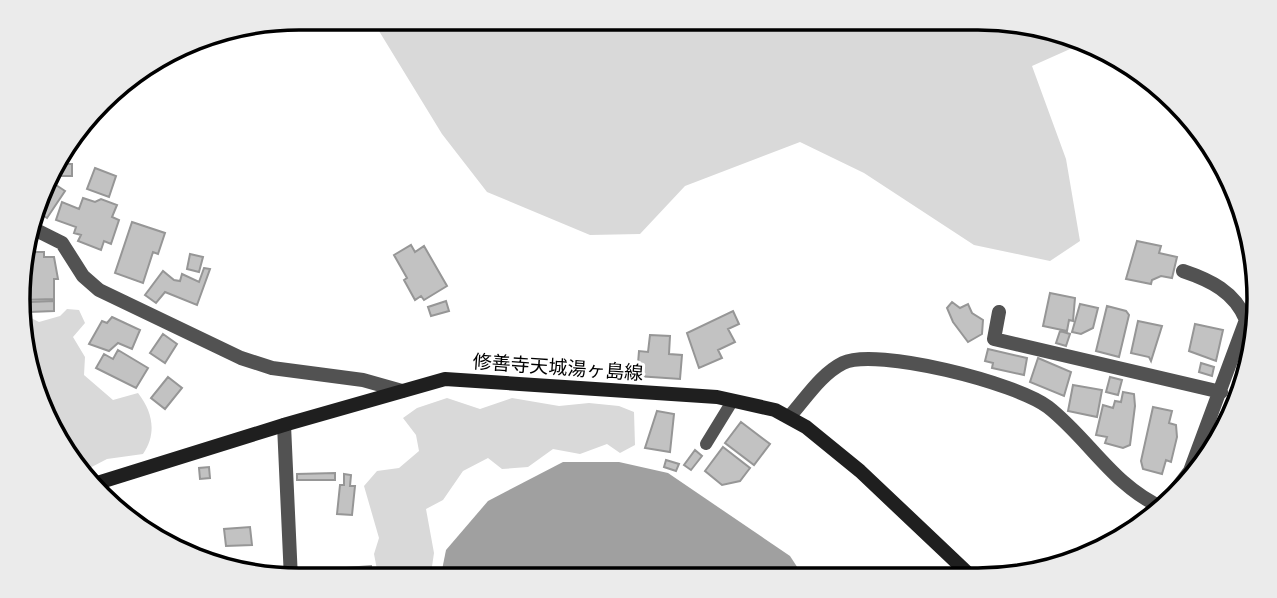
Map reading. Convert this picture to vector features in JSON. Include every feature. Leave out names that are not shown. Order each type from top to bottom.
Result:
[{"type":"main road","name":"修善寺天城湯ヶ島線","points":[[101,481],[431,382],[462,379],[733,400],[790,416],[860,471],[963,568]]},
{"type":"street","points":[[38,231],[62,243],[83,276],[99,290],[241,358],[272,369],[363,380],[402,391]]},
{"type":"street","points":[[1183,271],[1216,284],[1234,298],[1246,320],[1194,460]]},
{"type":"street","points":[[999,312],[995,339],[1221,391]]},
{"type":"street","points":[[790,416],[832,370],[855,359],[970,374],[1016,389],[1040,401],[1064,421],[1118,479],[1151,505]]},
{"type":"street","points":[[284,425],[290,568]]},
{"type":"lane","points":[[706,444],[733,400]]},
{"type":"shaded area","points":[[996,30],[1065,44],[1074,47],[1032,66],[1066,159],[1080,241],[1050,261],[974,245],[864,173],[800,142],[685,186],[640,234],[590,235],[487,192],[442,134],[379,31]]},
{"type":"shaded area","points":[[67,309],[79,310],[85,323],[73,337],[85,357],[84,375],[113,400],[138,393],[143,400],[150,415],[152,431],[143,454],[107,459],[89,468],[75,449],[44,386],[30,318],[39,322],[60,316]]},
{"type":"shaded area","points":[[447,398],[480,409],[512,398],[559,406],[589,403],[619,406],[634,412],[635,445],[620,453],[607,444],[580,454],[553,449],[528,467],[502,469],[488,458],[463,471],[443,500],[426,509],[434,553],[432,568],[377,568],[374,554],[379,538],[364,486],[377,471],[399,468],[419,451],[416,435],[403,418],[417,408]]},
{"type":"shaded area","points":[[563,462],[619,462],[668,473],[790,556],[798,568],[442,568],[446,550],[488,501]]},
{"type":"building","points":[[66,164],[72,164],[72,176],[60,176]]},
{"type":"building","points":[[95,168],[116,176],[109,197],[87,189]]},
{"type":"building","points":[[56,185],[65,191],[47,218],[43,215]]},
{"type":"building","points":[[83,198],[95,202],[101,199],[117,205],[112,217],[119,220],[111,244],[104,241],[101,250],[78,241],[81,235],[74,233],[76,227],[56,220],[62,202],[79,209]]},
{"type":"building","points":[[132,222],[165,233],[158,254],[153,252],[143,283],[115,273]]},
{"type":"building","points":[[1137,241],[1161,246],[1159,253],[1177,257],[1172,278],[1161,276],[1152,280],[1151,284],[1126,279]]},
{"type":"building","points":[[411,245],[415,252],[424,246],[447,286],[424,300],[421,296],[415,300],[394,255]]},
{"type":"building","points":[[34,252],[44,252],[44,257],[54,257],[58,279],[54,279],[54,299],[30,300]]},
{"type":"building","points":[[190,254],[203,257],[199,272],[187,269]]},
{"type":"building","points":[[204,268],[210,269],[197,305],[165,292],[156,303],[145,295],[163,271],[174,280],[180,281],[182,274],[199,282]]},
{"type":"building","points":[[1050,293],[1075,298],[1073,321],[1069,320],[1067,331],[1043,326]]},
{"type":"building","points":[[54,301],[54,311],[30,312],[30,302]]},
{"type":"building","points":[[446,301],[449,311],[431,316],[428,307]]},
{"type":"building","points":[[952,302],[960,308],[968,304],[972,313],[983,320],[982,334],[968,342],[953,322],[947,308]]},
{"type":"building","points":[[1080,304],[1098,308],[1093,328],[1081,334],[1072,332]]},
{"type":"building","points":[[1107,306],[1126,311],[1129,315],[1119,357],[1096,351]]},
{"type":"building","points":[[733,311],[739,324],[728,329],[735,342],[718,350],[722,358],[699,368],[687,333]]},
{"type":"building","points":[[112,317],[140,330],[132,349],[118,343],[109,351],[89,344],[102,321],[107,323]]},
{"type":"building","points":[[1138,321],[1162,326],[1151,361],[1149,357],[1131,353]]},
{"type":"building","points":[[1195,324],[1223,330],[1216,361],[1189,351]]},
{"type":"building","points":[[1060,331],[1070,334],[1066,346],[1056,343]]},
{"type":"building","points":[[163,334],[177,344],[165,363],[150,353]]},
{"type":"building","points":[[650,335],[670,336],[669,354],[682,355],[680,379],[637,376],[639,351],[648,352]]},
{"type":"building","points":[[988,349],[1027,358],[1024,375],[992,368],[993,363],[985,361]]},
{"type":"building","points":[[118,350],[148,368],[136,388],[96,368],[104,354],[113,359]]},
{"type":"building","points":[[1038,358],[1071,372],[1064,396],[1030,382]]},
{"type":"building","points":[[1201,363],[1214,367],[1212,376],[1199,372]]},
{"type":"building","points":[[168,377],[182,388],[165,409],[151,398]]},
{"type":"building","points":[[1110,377],[1122,380],[1118,395],[1106,392]]},
{"type":"building","points":[[1073,385],[1102,390],[1097,417],[1068,411]]},
{"type":"building","points":[[1123,392],[1134,394],[1135,406],[1130,445],[1123,448],[1105,443],[1107,437],[1096,435],[1103,405],[1113,408],[1115,401],[1121,402]]},
{"type":"building","points":[[1153,407],[1172,411],[1169,423],[1176,425],[1177,437],[1171,462],[1166,460],[1162,474],[1143,469],[1141,461]]},
{"type":"building","points":[[657,411],[674,414],[670,452],[645,448]]},
{"type":"building","points":[[741,422],[770,444],[754,465],[725,443]]},
{"type":"building","points":[[723,447],[750,468],[740,481],[722,485],[705,471]]},
{"type":"building","points":[[695,450],[702,456],[691,470],[684,465]]},
{"type":"building","points":[[666,460],[679,464],[676,471],[664,467]]},
{"type":"building","points":[[209,467],[210,478],[200,479],[199,468]]},
{"type":"building","points":[[335,473],[335,480],[297,480],[297,474]]},
{"type":"building","points":[[344,474],[351,475],[350,486],[355,486],[352,515],[337,514]]},
{"type":"building","points":[[250,527],[252,545],[226,546],[224,529]]}]
